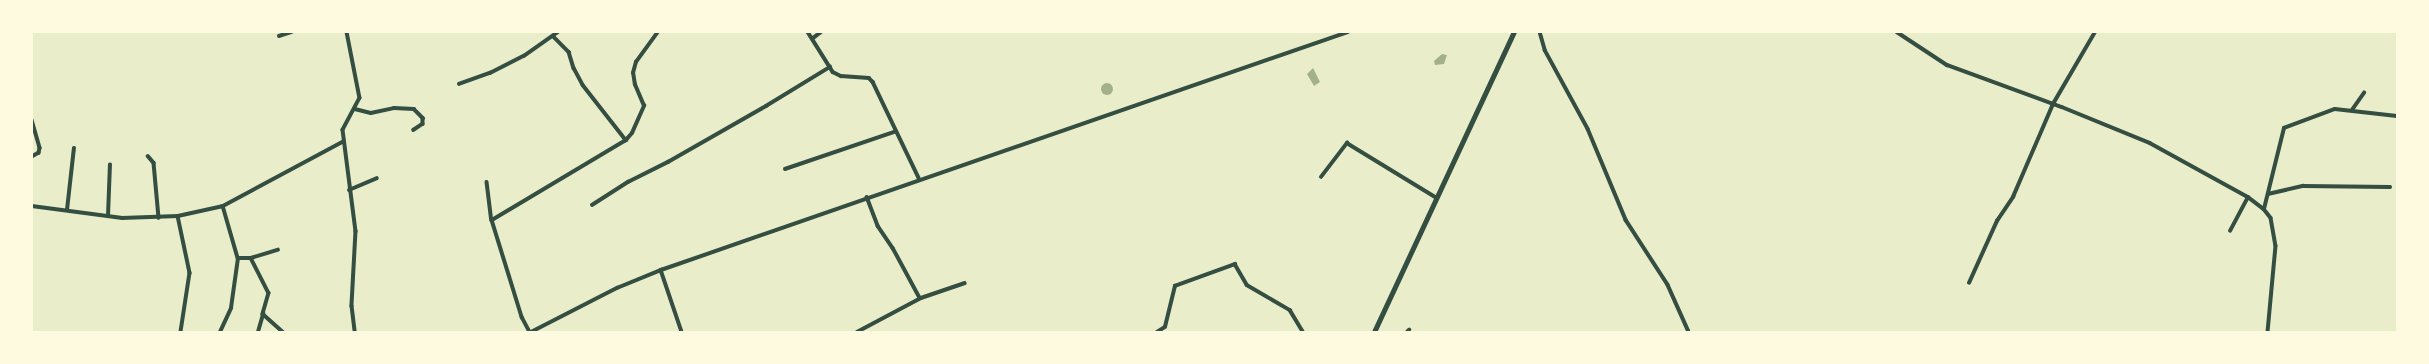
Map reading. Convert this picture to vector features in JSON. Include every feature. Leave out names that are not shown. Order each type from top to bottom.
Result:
[{"type":"street","points":[[280,36],[291,32]]},
{"type":"street","points":[[347,32],[360,98],[343,130],[349,190],[356,231],[352,306],[355,332]]},
{"type":"street","points":[[459,84],[497,69],[558,32]]},
{"type":"street","points":[[492,220],[626,140],[644,106],[635,85],[633,73],[636,62],[658,32]]},
{"type":"street","points":[[808,32],[830,66],[841,76],[869,78],[894,132],[919,178]]},
{"type":"street","points":[[812,39],[821,32]]},
{"type":"street","points":[[487,182],[492,220],[522,317],[531,332],[618,288],[661,270],[867,196],[1348,32]]},
{"type":"street","points":[[1374,332],[1514,32]]},
{"type":"street","points":[[1540,32],[1545,50],[1588,129],[1626,220],[1668,284],[1689,332]]},
{"type":"street","points":[[1897,32],[1947,65],[2053,104],[2150,143],[2248,197],[2264,209],[2271,218],[2276,246],[2268,332]]},
{"type":"street","points":[[1969,283],[1997,221],[2013,196],[2053,104],[2095,32]]},
{"type":"street","points":[[553,36],[569,52],[574,68],[584,85],[626,140]]},
{"type":"street","points":[[592,205],[628,182],[668,162],[766,106],[830,66]]},
{"type":"street","points":[[2352,110],[2364,93]]},
{"type":"street","points":[[355,109],[371,113],[394,108],[414,109],[423,118],[423,124],[414,130]]},
{"type":"street","points":[[2264,209],[2284,128],[2335,109],[2397,116]]},
{"type":"street","points":[[32,120],[40,148],[39,153],[32,157]]},
{"type":"street","points":[[785,170],[894,132]]},
{"type":"street","points":[[32,206],[122,218],[159,218],[178,216],[223,206],[344,141]]},
{"type":"street","points":[[1321,177],[1347,143],[1437,198]]},
{"type":"street","points":[[67,210],[74,148]]},
{"type":"street","points":[[148,156],[154,163],[159,218]]},
{"type":"street","points":[[108,216],[110,165]]},
{"type":"street","points":[[349,190],[377,178]]},
{"type":"street","points":[[2268,194],[2304,186],[2390,187]]},
{"type":"street","points":[[867,196],[878,226],[893,248],[920,298]]},
{"type":"street","points":[[2230,231],[2248,197]]},
{"type":"street","points":[[220,332],[231,308],[238,258],[223,206]]},
{"type":"street","points":[[178,216],[190,273],[181,332]]},
{"type":"street","points":[[238,258],[251,258],[278,250]]},
{"type":"street","points":[[251,258],[269,293],[258,332]]},
{"type":"street","points":[[1157,332],[1165,327],[1175,286],[1235,264],[1247,285],[1290,310],[1303,332]]},
{"type":"street","points":[[661,270],[682,332]]},
{"type":"street","points":[[857,332],[920,298],[966,283]]},
{"type":"street","points":[[263,314],[283,332]]},
{"type":"shaded area","points":[[1442,54],[1447,55],[1444,64],[1435,65],[1434,61]]},
{"type":"shaded area","points":[[1313,68],[1320,82],[1314,86],[1307,74]]},
{"type":"shaded area","points":[[1105,83],[1109,83],[1113,89],[1109,95],[1105,95],[1101,91],[1101,87]]}]
